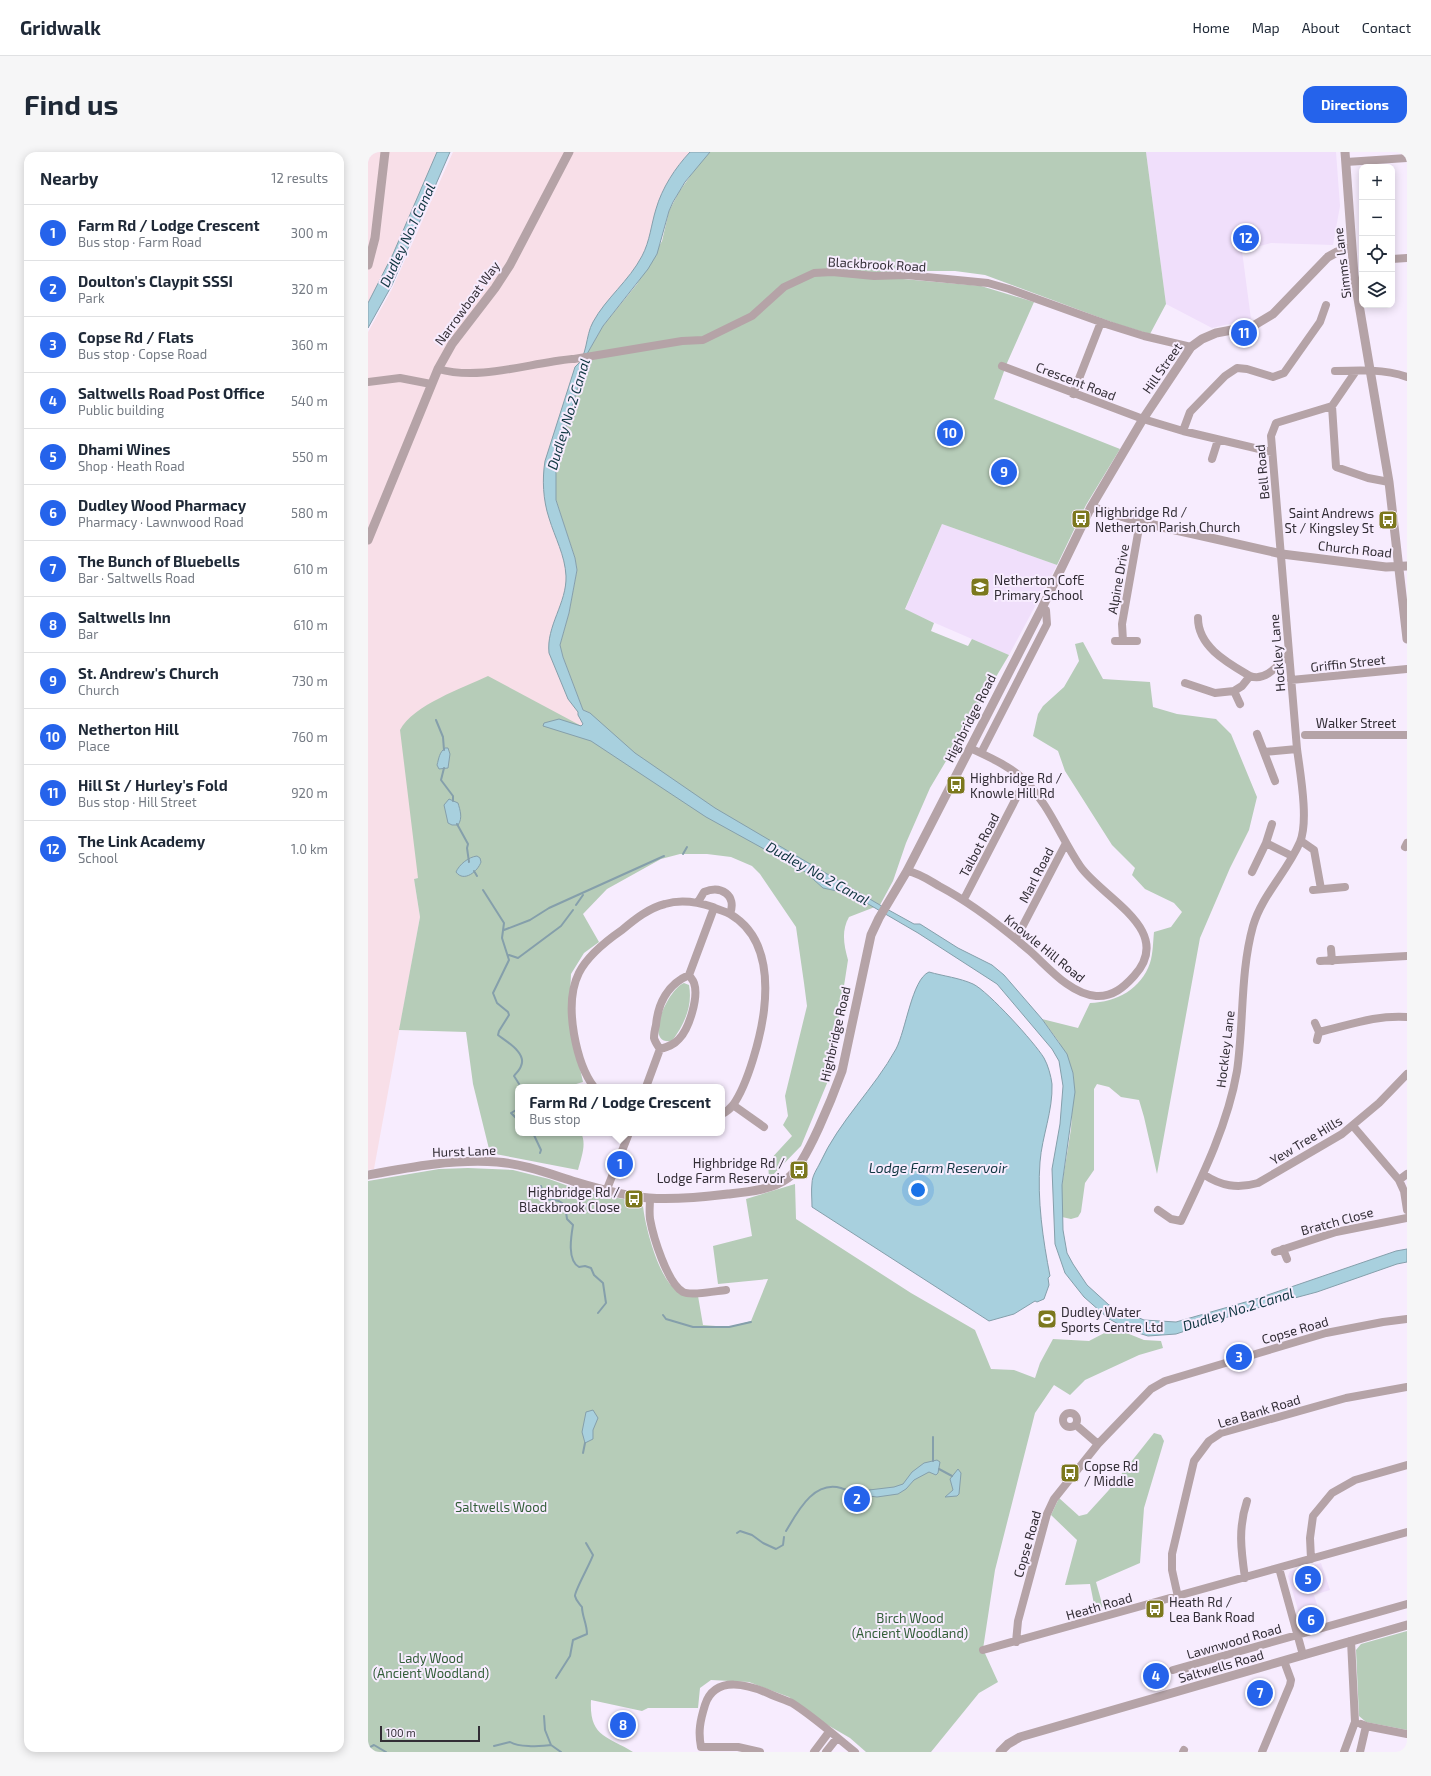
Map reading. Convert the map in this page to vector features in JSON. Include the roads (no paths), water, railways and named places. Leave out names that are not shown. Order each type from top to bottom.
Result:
[{"type":"street","points":[[368,265],[375,238],[385,152]]},
{"type":"street","name":"Narrowboat Way","points":[[368,540],[438,369],[452,344],[495,288],[510,265],[570,152]]},
{"type":"street","name":"Simms Lane","points":[[1345,152],[1351,247],[1402,566],[1407,639]]},
{"type":"street","points":[[1346,162],[1407,158]]},
{"type":"street","name":"Hill Street","points":[[1091,507],[1143,419],[1191,347],[1216,333],[1253,326],[1273,314],[1328,257],[1351,247]]},
{"type":"street","points":[[1395,259],[1407,258]]},
{"type":"street","name":"Blackbrook Road","points":[[438,369],[455,374],[475,373],[593,357],[682,341],[703,340],[752,316],[784,287],[814,273],[822,272],[874,276],[906,275],[988,283],[1144,336],[1191,347]]},
{"type":"street","points":[[1183,431],[1190,412],[1225,376],[1237,368],[1247,369],[1273,377],[1284,373],[1320,322],[1326,305]]},
{"type":"street","points":[[1073,394],[1100,322]]},
{"type":"street","name":"Crescent Road","points":[[1002,366],[1073,394],[1143,419],[1218,440],[1272,452]]},
{"type":"street","points":[[1335,371],[1397,373],[1407,377]]},
{"type":"street","points":[[1356,371],[1332,406],[1336,467],[1368,478],[1389,482]]},
{"type":"street","points":[[368,382],[400,378],[431,384]]},
{"type":"street","name":"Bell Road","points":[[1282,554],[1271,436],[1276,423],[1332,406]]},
{"type":"street","points":[[1212,459],[1218,440]]},
{"type":"street","name":"Church Road","points":[[1091,507],[1140,522],[1282,554],[1386,567],[1402,566]]},
{"type":"street","name":"Highbridge Road","points":[[607,1189],[650,1198],[707,1196],[757,1190],[780,1183],[794,1173],[817,1130],[835,1091],[842,1071],[871,935],[887,903],[907,871],[1042,608],[1091,507]]},
{"type":"street","name":"Alpine Drive","points":[[1137,641],[1119,641],[1140,522]]},
{"type":"street","name":"Hockley Lane","points":[[1158,1210],[1171,1219],[1180,1221],[1203,1174],[1225,1115],[1237,1070],[1245,971],[1253,926],[1271,888],[1301,841],[1302,792],[1291,680],[1282,554]]},
{"type":"street","name":"Highbridge Road","points":[[981,753],[1047,624],[1046,610],[1042,608]]},
{"type":"street","points":[[1198,618],[1198,626],[1201,633],[1213,652],[1255,678],[1267,676],[1289,654]]},
{"type":"street","name":"Griffin Street","points":[[1291,680],[1407,669]]},
{"type":"street","points":[[1185,683],[1215,693],[1234,691],[1250,676]]},
{"type":"street","points":[[1234,691],[1240,704]]},
{"type":"street","points":[[1257,734],[1275,781]]},
{"type":"street","name":"Walker Street","points":[[1305,735],[1407,735]]},
{"type":"street","name":"Knowle Hill Road","points":[[907,871],[916,873],[964,899],[1016,939],[1067,984],[1088,995],[1106,995],[1120,990],[1143,964],[1145,953],[1144,936],[1135,918],[1090,878],[1046,808],[1025,781],[1006,766],[970,748]]},
{"type":"street","points":[[1264,752],[1297,749]]},
{"type":"street","name":"Talbot Road","points":[[964,899],[1025,781]]},
{"type":"street","points":[[1252,872],[1266,843],[1272,824]]},
{"type":"street","points":[[1301,841],[1314,850],[1317,890],[1345,887]]},
{"type":"street","name":"Marl Road","points":[[1016,939],[1066,842]]},
{"type":"street","points":[[1266,843],[1292,856]]},
{"type":"street","points":[[698,902],[704,892],[716,890],[724,892],[730,896],[732,902],[730,914]]},
{"type":"street","points":[[592,1084],[581,1060],[575,1040],[572,1018],[575,983],[585,961],[606,940],[651,909],[668,903],[698,902],[730,914],[757,942],[764,963],[766,987],[762,1027],[744,1082],[733,1105],[725,1112]]},
{"type":"street","points":[[660,1049],[654,1038],[657,1016],[670,988],[678,980],[689,975],[714,908]]},
{"type":"street","points":[[1331,949],[1332,961]]},
{"type":"street","points":[[1320,961],[1407,956]]},
{"type":"street","points":[[647,1084],[660,1049],[675,1042],[686,1028],[694,1007],[695,993],[694,983],[689,975]]},
{"type":"street","points":[[1315,1023],[1318,1036],[1374,1017],[1407,1017]]},
{"type":"street","name":"Yew Tree Hills","points":[[1203,1174],[1214,1182],[1231,1187],[1249,1186],[1258,1183],[1326,1144],[1353,1126],[1379,1103],[1407,1074]]},
{"type":"street","points":[[733,1105],[764,1127]]},
{"type":"street","points":[[1353,1126],[1399,1180],[1404,1191],[1407,1210]]},
{"type":"street","points":[[607,1189],[628,1136]]},
{"type":"street","name":"Hurst Lane","points":[[368,1175],[436,1163],[468,1161],[498,1162],[526,1167],[607,1189]]},
{"type":"street","points":[[1399,1180],[1407,1174]]},
{"type":"street","points":[[650,1198],[650,1218],[655,1240],[662,1259],[676,1284],[683,1292],[691,1293],[726,1290]]},
{"type":"street","name":"Bratch Close","points":[[1287,1259],[1279,1250],[1336,1232],[1407,1218]]},
{"type":"street","name":"Copse Road","points":[[1016,1642],[1018,1621],[1047,1514],[1054,1499],[1098,1444],[1146,1394],[1164,1381],[1326,1333],[1382,1322],[1407,1319]]},
{"type":"street","name":"Lea Bank Road","points":[[1178,1597],[1172,1570],[1174,1545],[1194,1461],[1209,1441],[1221,1433],[1346,1398],[1407,1387]]},
{"type":"street","points":[[1076,1425],[1098,1444]]},
{"type":"street","points":[[1311,1559],[1310,1538],[1313,1516],[1332,1493],[1355,1480],[1407,1465]]},
{"type":"street","points":[[1245,1578],[1241,1550],[1241,1519],[1247,1501]]},
{"type":"street","name":"Heath Road","points":[[983,1650],[1178,1597],[1407,1532]]},
{"type":"street","points":[[1279,1568],[1303,1655]]},
{"type":"street","name":"Lawnwood Road","points":[[1173,1670],[1407,1604]]},
{"type":"street","name":"Saltwells Road","points":[[1000,1752],[1008,1744],[1020,1737],[1407,1625]]},
{"type":"street","points":[[1351,1641],[1355,1722],[1345,1750],[1360,1752],[1366,1726]]},
{"type":"street","points":[[1262,1752],[1290,1685],[1291,1680],[1284,1661]]},
{"type":"street","name":"Lawnwood Road","points":[[1184,1668],[1186,1678]]},
{"type":"street","points":[[760,1752],[738,1748],[697,1748],[699,1724],[707,1698],[713,1691],[725,1685],[754,1687],[791,1703],[855,1752]]},
{"type":"street","points":[[1355,1722],[1366,1726],[1407,1734]]},
{"type":"street","points":[[814,1752],[829,1732]]},
{"type":"street","points":[[826,1752],[838,1738]]},
{"type":"water","name":"Dudley No.1 Canal","points":[[437,152],[450,152],[392,285],[368,328],[368,303],[393,254]]},
{"type":"water","name":"Dudley No.2 Canal","points":[[690,152],[710,152],[685,182],[673,202],[657,254],[648,269],[603,326],[587,354],[556,463],[556,500],[575,558],[577,570],[569,613],[560,645],[583,710],[590,713],[635,753],[715,808],[885,908],[914,924],[920,924],[958,948],[992,965],[1004,975],[1042,1019],[1067,1054],[1073,1073],[1075,1092],[1062,1185],[1063,1230],[1067,1253],[1073,1264],[1087,1285],[1109,1305],[1144,1320],[1176,1322],[1256,1299],[1396,1251],[1407,1249],[1407,1262],[1397,1264],[1317,1292],[1246,1311],[1176,1334],[1148,1336],[1132,1331],[1109,1319],[1084,1297],[1065,1273],[1055,1244],[1052,1169],[1060,1124],[1063,1086],[1059,1061],[1052,1049],[997,984],[918,933],[851,894],[823,888],[804,871],[706,817],[591,741],[543,726],[544,723],[559,719],[581,726],[583,724],[578,712],[568,699],[549,653],[551,633],[563,596],[566,576],[562,554],[545,504],[543,482],[545,461],[575,367],[582,358],[590,328],[598,313],[637,265],[647,245],[656,209],[665,186]]},
{"type":"water","points":[[445,748],[448,748],[450,754],[448,768],[439,769],[437,765],[439,758]]},
{"type":"water","points":[[449,799],[458,803],[461,817],[458,825],[448,823],[444,805]]},
{"type":"water","points":[[477,856],[480,858],[481,862],[474,872],[467,876],[463,876],[456,872],[464,862]]},
{"type":"water","name":"Lodge Farm Reservoir","points":[[929,972],[973,984],[989,996],[1022,1030],[1039,1051],[1047,1064],[1052,1081],[1051,1104],[1041,1152],[1039,1176],[1041,1220],[1050,1276],[1048,1278],[1049,1285],[1044,1299],[1037,1302],[1035,1301],[1014,1314],[989,1321],[812,1207],[812,1186],[815,1173],[837,1133],[878,1078],[896,1049],[900,1041],[918,984]]},
{"type":"water","points":[[593,1410],[598,1418],[593,1430],[593,1439],[585,1443],[582,1432],[586,1412]]},
{"type":"water","points":[[937,1460],[940,1462],[938,1473],[936,1475],[929,1472],[914,1480],[906,1489],[898,1494],[877,1497],[869,1496],[869,1490],[894,1487],[903,1484],[912,1472],[924,1463]]},
{"type":"water","points":[[958,1469],[961,1473],[959,1494],[957,1496],[945,1497],[953,1490],[950,1479]]},
{"type":"waterway","points":[[436,720],[443,737],[444,750]]},
{"type":"waterway","points":[[444,768],[441,780],[453,796],[453,801]]},
{"type":"waterway","points":[[457,824],[468,844],[467,848],[469,862]]},
{"type":"waterway","points":[[683,854],[687,847]]},
{"type":"waterway","points":[[504,930],[530,920],[549,908],[664,856]]},
{"type":"waterway","points":[[474,871],[477,876]]},
{"type":"waterway","points":[[483,890],[504,923],[502,938],[509,960],[493,993],[497,1003],[508,1012],[509,1015],[498,1035],[519,1052],[522,1061],[519,1070],[514,1076],[519,1084]]},
{"type":"waterway","points":[[576,905],[583,895]]},
{"type":"waterway","points":[[509,955],[518,958],[561,926],[573,910]]},
{"type":"waterway","points":[[515,1111],[511,1113],[515,1117]]},
{"type":"waterway","points":[[534,1136],[541,1150],[540,1153]]},
{"type":"waterway","points":[[541,1186],[545,1199],[559,1201],[565,1205],[567,1219],[573,1225],[571,1236],[571,1254],[575,1264],[579,1267],[585,1266],[591,1268],[594,1275],[603,1283],[606,1303],[598,1313]]},
{"type":"waterway","points":[[663,1315],[666,1319],[693,1327],[729,1327],[751,1322]]},
{"type":"waterway","points":[[933,1437],[933,1461]]},
{"type":"waterway","points":[[583,1453],[585,1443]]},
{"type":"waterway","points":[[939,1469],[952,1476]]},
{"type":"waterway","points":[[786,1531],[801,1507],[814,1493],[822,1489],[831,1487],[841,1488],[857,1493],[868,1493]]},
{"type":"waterway","points":[[737,1533],[740,1531],[752,1535],[763,1543],[776,1549],[783,1545],[784,1537]]},
{"type":"waterway","points":[[556,1678],[570,1656],[573,1640],[587,1634],[582,1607],[575,1596],[575,1593],[593,1555],[586,1543]]},
{"type":"waterway","points":[[544,1716],[545,1730],[551,1745],[561,1752]]},
{"type":"waterway","points":[[494,1746],[510,1742],[524,1746],[551,1745]]},
{"type":"waterway","points":[[368,1748],[374,1745],[386,1752]]},
{"type":"place","name":"The Link Academy","points":[[1246,238]]},
{"type":"place","name":"Hill St / Hurley's Fold","points":[[1244,333]]},
{"type":"place","name":"Netherton Hill","points":[[950,433]]},
{"type":"place","name":"St. Andrew's Church","points":[[1004,472]]},
{"type":"place","name":"Highbridge Rd / Netherton Parish Church","points":[[1081,519]]},
{"type":"place","name":"Saint Andrews St / Kingsley St","points":[[1388,520]]},
{"type":"place","name":"Netherton CofE Primary School","points":[[980,587]]},
{"type":"place","name":"Highbridge Rd / Knowle Hill Rd","points":[[956,785]]},
{"type":"place","name":"Farm Rd / Lodge Crescent","points":[[620,1164]]},
{"type":"place","name":"Highbridge Rd / Lodge Farm Reservoir","points":[[799,1170]]},
{"type":"place","name":"Highbridge Rd / Blackbrook Close","points":[[634,1199]]},
{"type":"place","name":"Dudley Water Sports Centre Ltd","points":[[1047,1319]]},
{"type":"place","name":"Copse Rd / Flats","points":[[1239,1357]]},
{"type":"place","name":"Copse Rd / Middle","points":[[1070,1473]]},
{"type":"place","name":"Doulton's Claypit SSSI","points":[[857,1499]]},
{"type":"place","name":"Dhami Wines","points":[[1308,1579]]},
{"type":"place","name":"Heath Rd / Lea Bank Road","points":[[1155,1609]]},
{"type":"place","name":"Dudley Wood Pharmacy","points":[[1311,1620]]},
{"type":"place","name":"Saltwells Road Post Office","points":[[1156,1676]]},
{"type":"place","name":"The Bunch of Bluebells","points":[[1260,1693]]},
{"type":"place","name":"Saltwells Inn","points":[[623,1725]]},
{"type":"park label","name":"Saltwells Wood","points":[[501,1507]]},
{"type":"park label","name":"Birch Wood (Ancient Woodland)","points":[[910,1626]]},
{"type":"park label","name":"Lady Wood (Ancient Woodland)","points":[[431,1666]]}]
